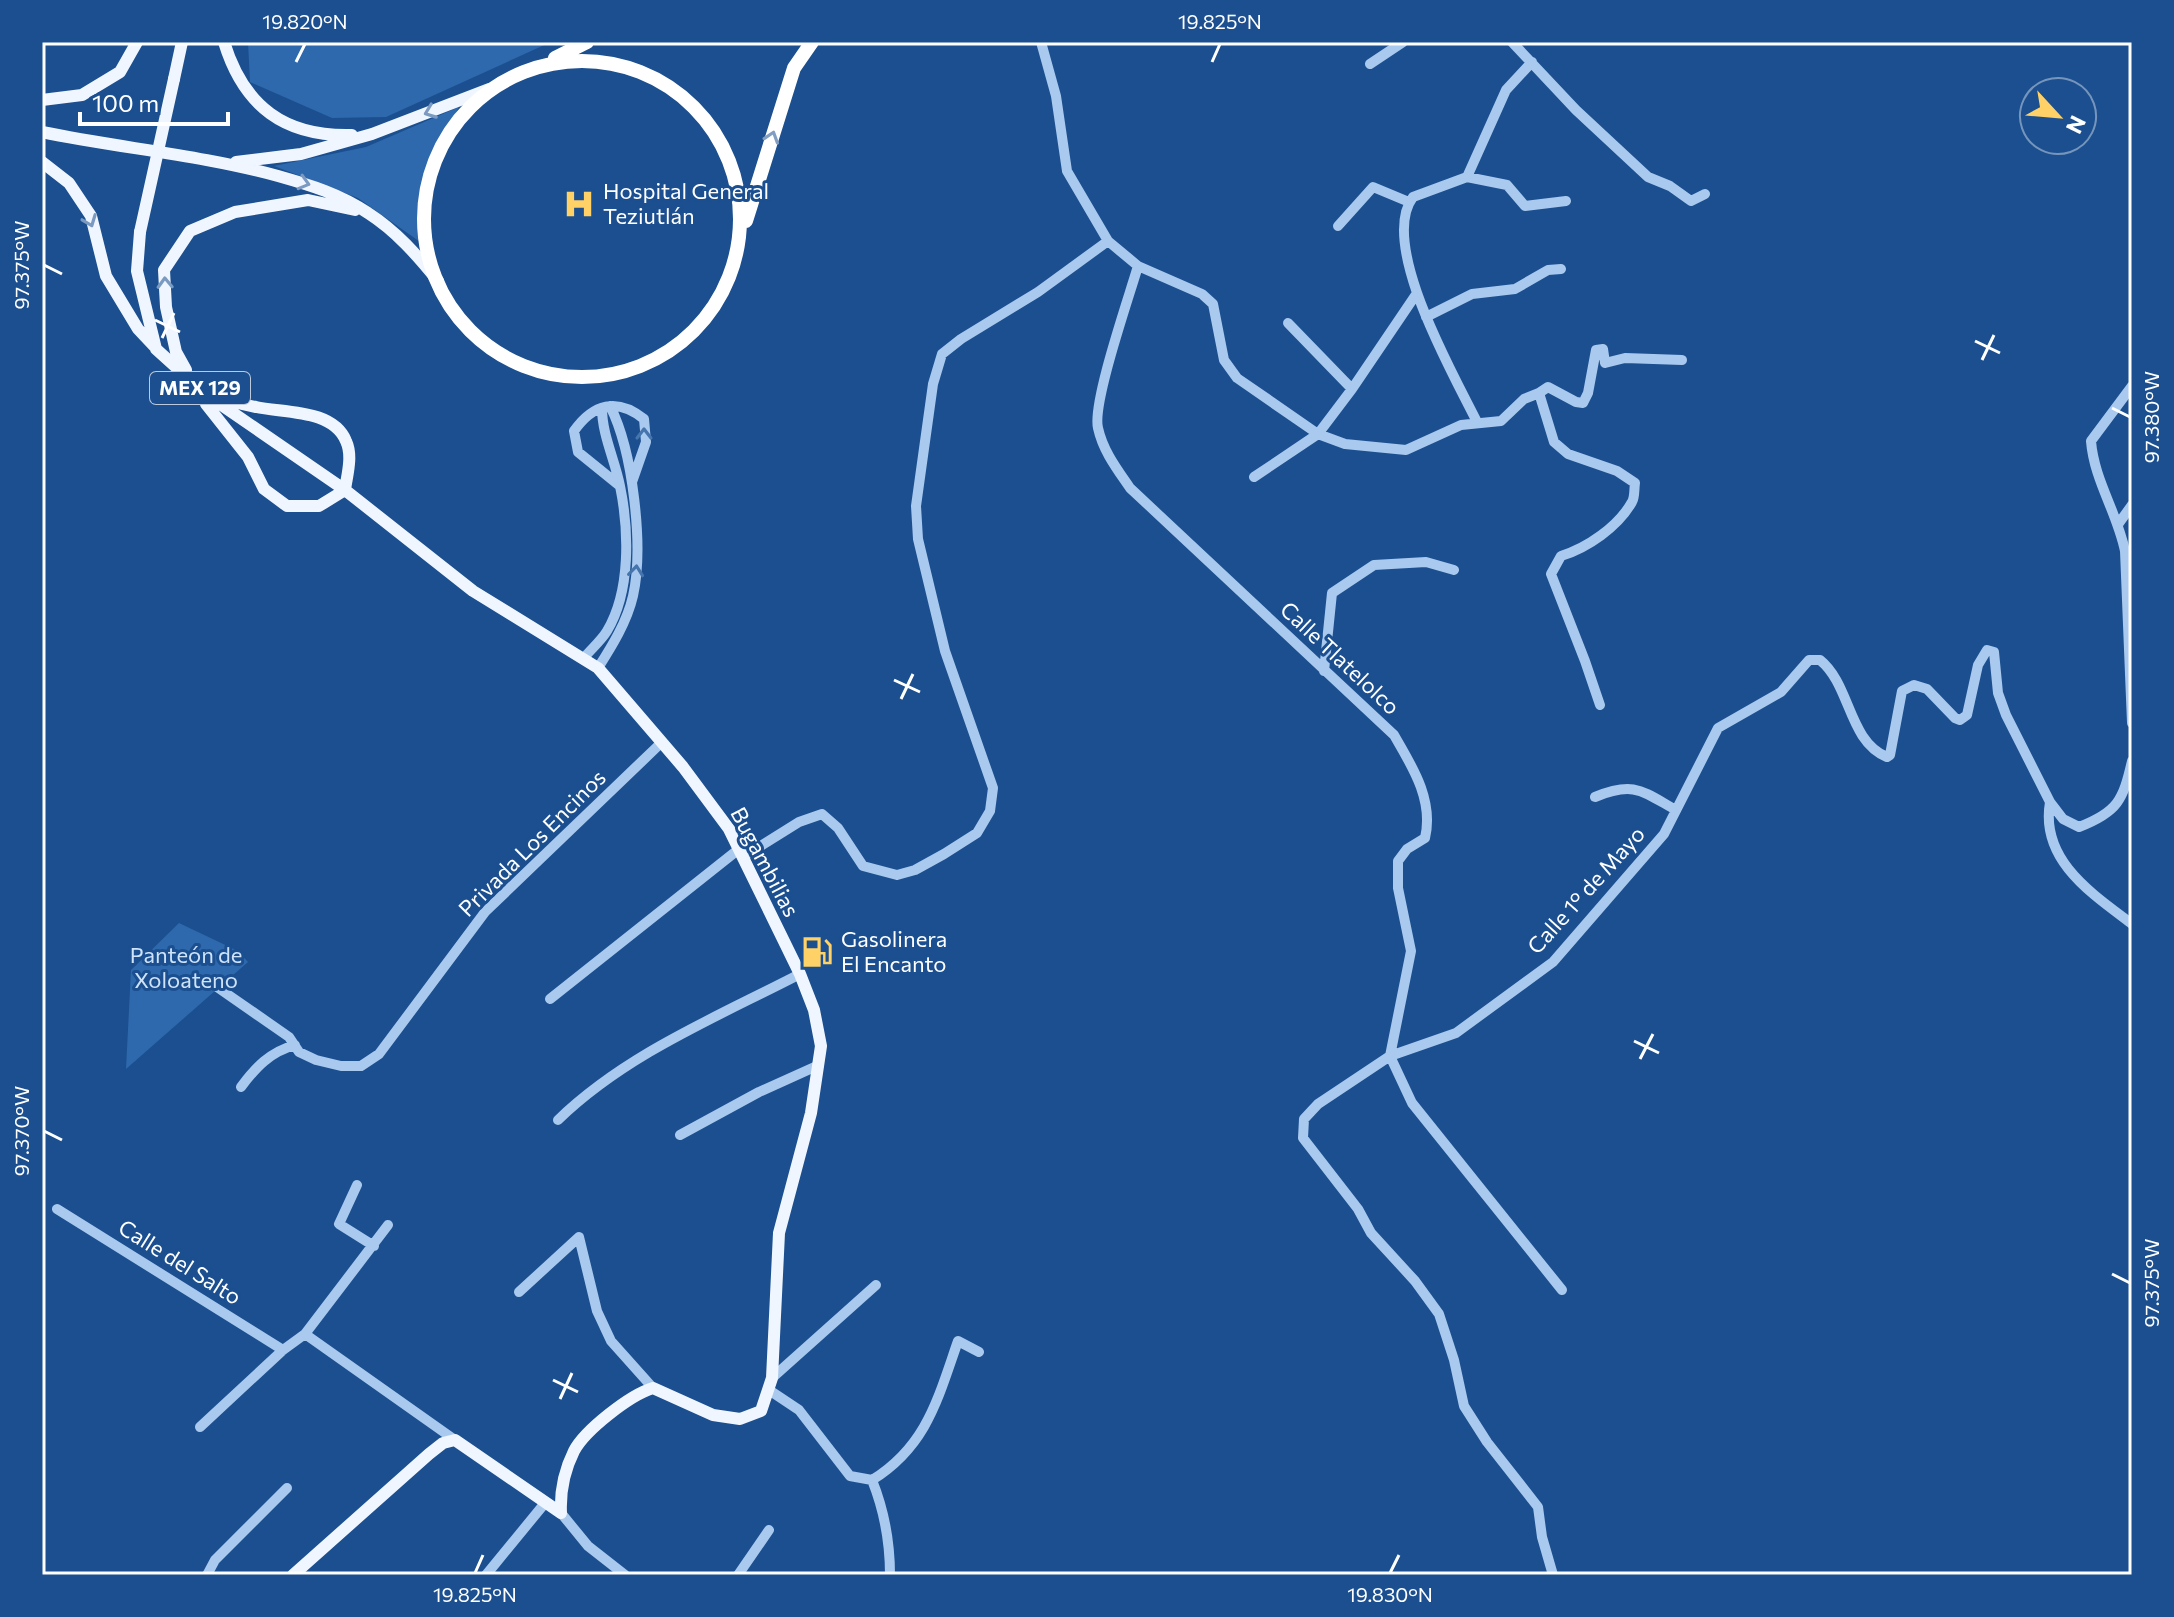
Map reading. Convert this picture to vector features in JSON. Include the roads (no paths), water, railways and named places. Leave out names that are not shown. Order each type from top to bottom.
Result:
[{"type":"highway","points":[[587,42],[489,89],[459,120],[437,159],[430,180],[425,220],[429,258],[438,281],[449,302],[473,333],[503,355],[546,374],[583,378],[620,372],[663,356],[698,327],[720,298],[730,278],[794,68],[810,44]]},
{"type":"highway","points":[[553,59],[598,62],[637,72],[680,97],[711,130],[738,190],[742,210],[740,238]]},
{"type":"main road","points":[[42,100],[82,95],[120,72],[137,42]]},
{"type":"main road","name":"MEX 129","points":[[182,42],[140,232],[137,271],[156,349],[207,395],[345,490]]},
{"type":"main road","points":[[224,42],[239,78],[262,106],[285,124],[326,136],[372,134]]},
{"type":"main road","points":[[229,163],[301,154],[372,134],[489,89]]},
{"type":"main road","points":[[42,132],[105,145],[229,163],[327,190],[368,213],[408,244],[438,281]]},
{"type":"main road","points":[[42,162],[69,183],[91,216],[106,276],[138,329],[156,349]]},
{"type":"main road","points":[[194,383],[176,352],[166,307],[164,270],[190,231],[235,212],[308,200],[368,213]]},
{"type":"main road","points":[[207,395],[257,407],[310,414],[328,422],[346,439],[350,460],[345,490],[319,506],[287,506],[264,489],[248,457],[206,404],[207,395]]},
{"type":"main road","name":"Bugambilias","points":[[345,490],[473,591],[598,668],[729,829],[800,974],[814,1010],[821,1046],[819,1065],[811,1113],[779,1233],[771,1384],[761,1411],[740,1419],[713,1415],[653,1388]]},
{"type":"main road","points":[[293,1575],[429,1454],[443,1443],[455,1440],[561,1513],[563,1480],[575,1448],[611,1411],[641,1391],[653,1388]]},
{"type":"street","points":[[1041,42],[1056,96],[1067,171],[1108,241],[1138,266],[1202,294],[1213,304],[1224,360],[1237,378],[1318,434],[1345,444],[1406,450],[1461,425],[1501,421],[1524,399],[1548,387],[1583,403],[1588,393],[1596,350],[1603,349],[1605,363],[1625,358],[1682,360]]},
{"type":"street","points":[[1370,64],[1403,42]]},
{"type":"street","points":[[1512,42],[1576,110],[1648,177],[1670,186],[1691,201],[1705,194]]},
{"type":"street","points":[[1467,177],[1506,90],[1532,62]]},
{"type":"street","points":[[1477,422],[1438,347],[1417,293],[1402,229],[1409,202],[1413,197],[1467,177],[1507,185],[1525,206],[1566,201]]},
{"type":"street","points":[[1338,226],[1373,187],[1409,202]]},
{"type":"street","points":[[550,999],[741,853],[799,822],[822,814],[838,828],[863,866],[897,875],[915,870],[977,833],[990,811],[993,788],[945,651],[918,539],[916,506],[933,384],[942,354],[1038,292],[1108,241]]},
{"type":"street","name":"Calle Tlatelolco","points":[[1138,266],[1101,395],[1096,425],[1105,451],[1130,488],[1394,735],[1419,779],[1428,822],[1425,838],[1407,849],[1398,861],[1398,888],[1411,951],[1390,1056]]},
{"type":"street","points":[[1426,317],[1472,294],[1515,289],[1548,270],[1561,269]]},
{"type":"street","points":[[1254,477],[1318,434],[1417,293]]},
{"type":"street","points":[[1288,323],[1352,389]]},
{"type":"street","points":[[2132,386],[2091,441],[2093,464],[2119,523],[2125,551],[2132,723]]},
{"type":"street","points":[[1539,393],[1554,442],[1568,454],[1617,471],[1635,483],[1633,500],[1614,523],[1581,550],[1561,556],[1551,574],[1600,705]]},
{"type":"street","points":[[583,659],[607,630],[621,594],[625,560],[626,485],[646,442],[644,419],[632,409],[606,407],[587,413],[574,431],[578,452],[626,485]]},
{"type":"street","points":[[598,668],[618,635],[633,597],[637,560],[636,518],[626,485],[616,417],[606,407]]},
{"type":"street","points":[[2119,523],[2132,505]]},
{"type":"street","points":[[1324,671],[1332,593],[1374,565],[1426,562],[1454,570]]},
{"type":"street","name":"Calle 1° de Mayo","points":[[1390,1056],[1456,1033],[1553,962],[1664,834],[1718,728],[1781,692],[1809,660],[1820,660],[1832,669],[1865,741],[1875,752],[1887,757],[1890,755],[1902,691],[1914,685],[1927,689],[1960,720],[1967,715],[1978,665],[1987,650],[1994,652],[1998,693],[2006,715],[2050,802]]},
{"type":"street","name":"Privada Los Encinos","points":[[295,1045],[299,1052],[316,1060],[341,1066],[361,1066],[379,1054],[485,912],[661,743]]},
{"type":"street","points":[[2050,802],[2063,819],[2079,827],[2102,818],[2124,793],[2132,761]]},
{"type":"street","points":[[1595,797],[1615,789],[1636,788],[1676,810]]},
{"type":"street","points":[[2050,802],[2047,820],[2054,847],[2066,868],[2132,924]]},
{"type":"street","points":[[558,1120],[583,1096],[640,1056],[800,974]]},
{"type":"street","points":[[217,987],[289,1037],[295,1045],[282,1048],[257,1065],[241,1087]]},
{"type":"street","points":[[1553,1575],[1542,1537],[1538,1507],[1487,1442],[1464,1406],[1454,1360],[1439,1314],[1415,1281],[1371,1233],[1358,1209],[1303,1138],[1304,1119],[1318,1104],[1390,1056],[1412,1103],[1562,1290]]},
{"type":"street","points":[[680,1135],[759,1092],[819,1065]]},
{"type":"street","points":[[357,1185],[339,1224],[374,1246]]},
{"type":"street","name":"Calle del Salto","points":[[57,1209],[283,1350]]},
{"type":"street","points":[[200,1427],[283,1350],[305,1334],[388,1225]]},
{"type":"street","points":[[519,1292],[579,1237],[597,1311],[606,1331],[611,1341],[653,1388]]},
{"type":"street","points":[[876,1285],[771,1384],[799,1410],[850,1476],[872,1480],[894,1467],[912,1447],[934,1411],[958,1341],[979,1352]]},
{"type":"street","points":[[305,1334],[455,1440]]},
{"type":"street","points":[[872,1480],[880,1500],[890,1554],[890,1575]]},
{"type":"street","points":[[207,1575],[215,1560],[287,1488]]},
{"type":"street","points":[[486,1575],[545,1503]]},
{"type":"street","points":[[561,1513],[588,1546],[625,1575]]},
{"type":"street","points":[[738,1575],[769,1530]]},
{"type":"place","name":"Hospital General Teziutlán","points":[[579,204]]},
{"type":"place","name":"Gasolinera El Encanto","points":[[817,952]]},
{"type":"park label","name":"Panteón de Xoloateno","points":[[186,968]]}]
